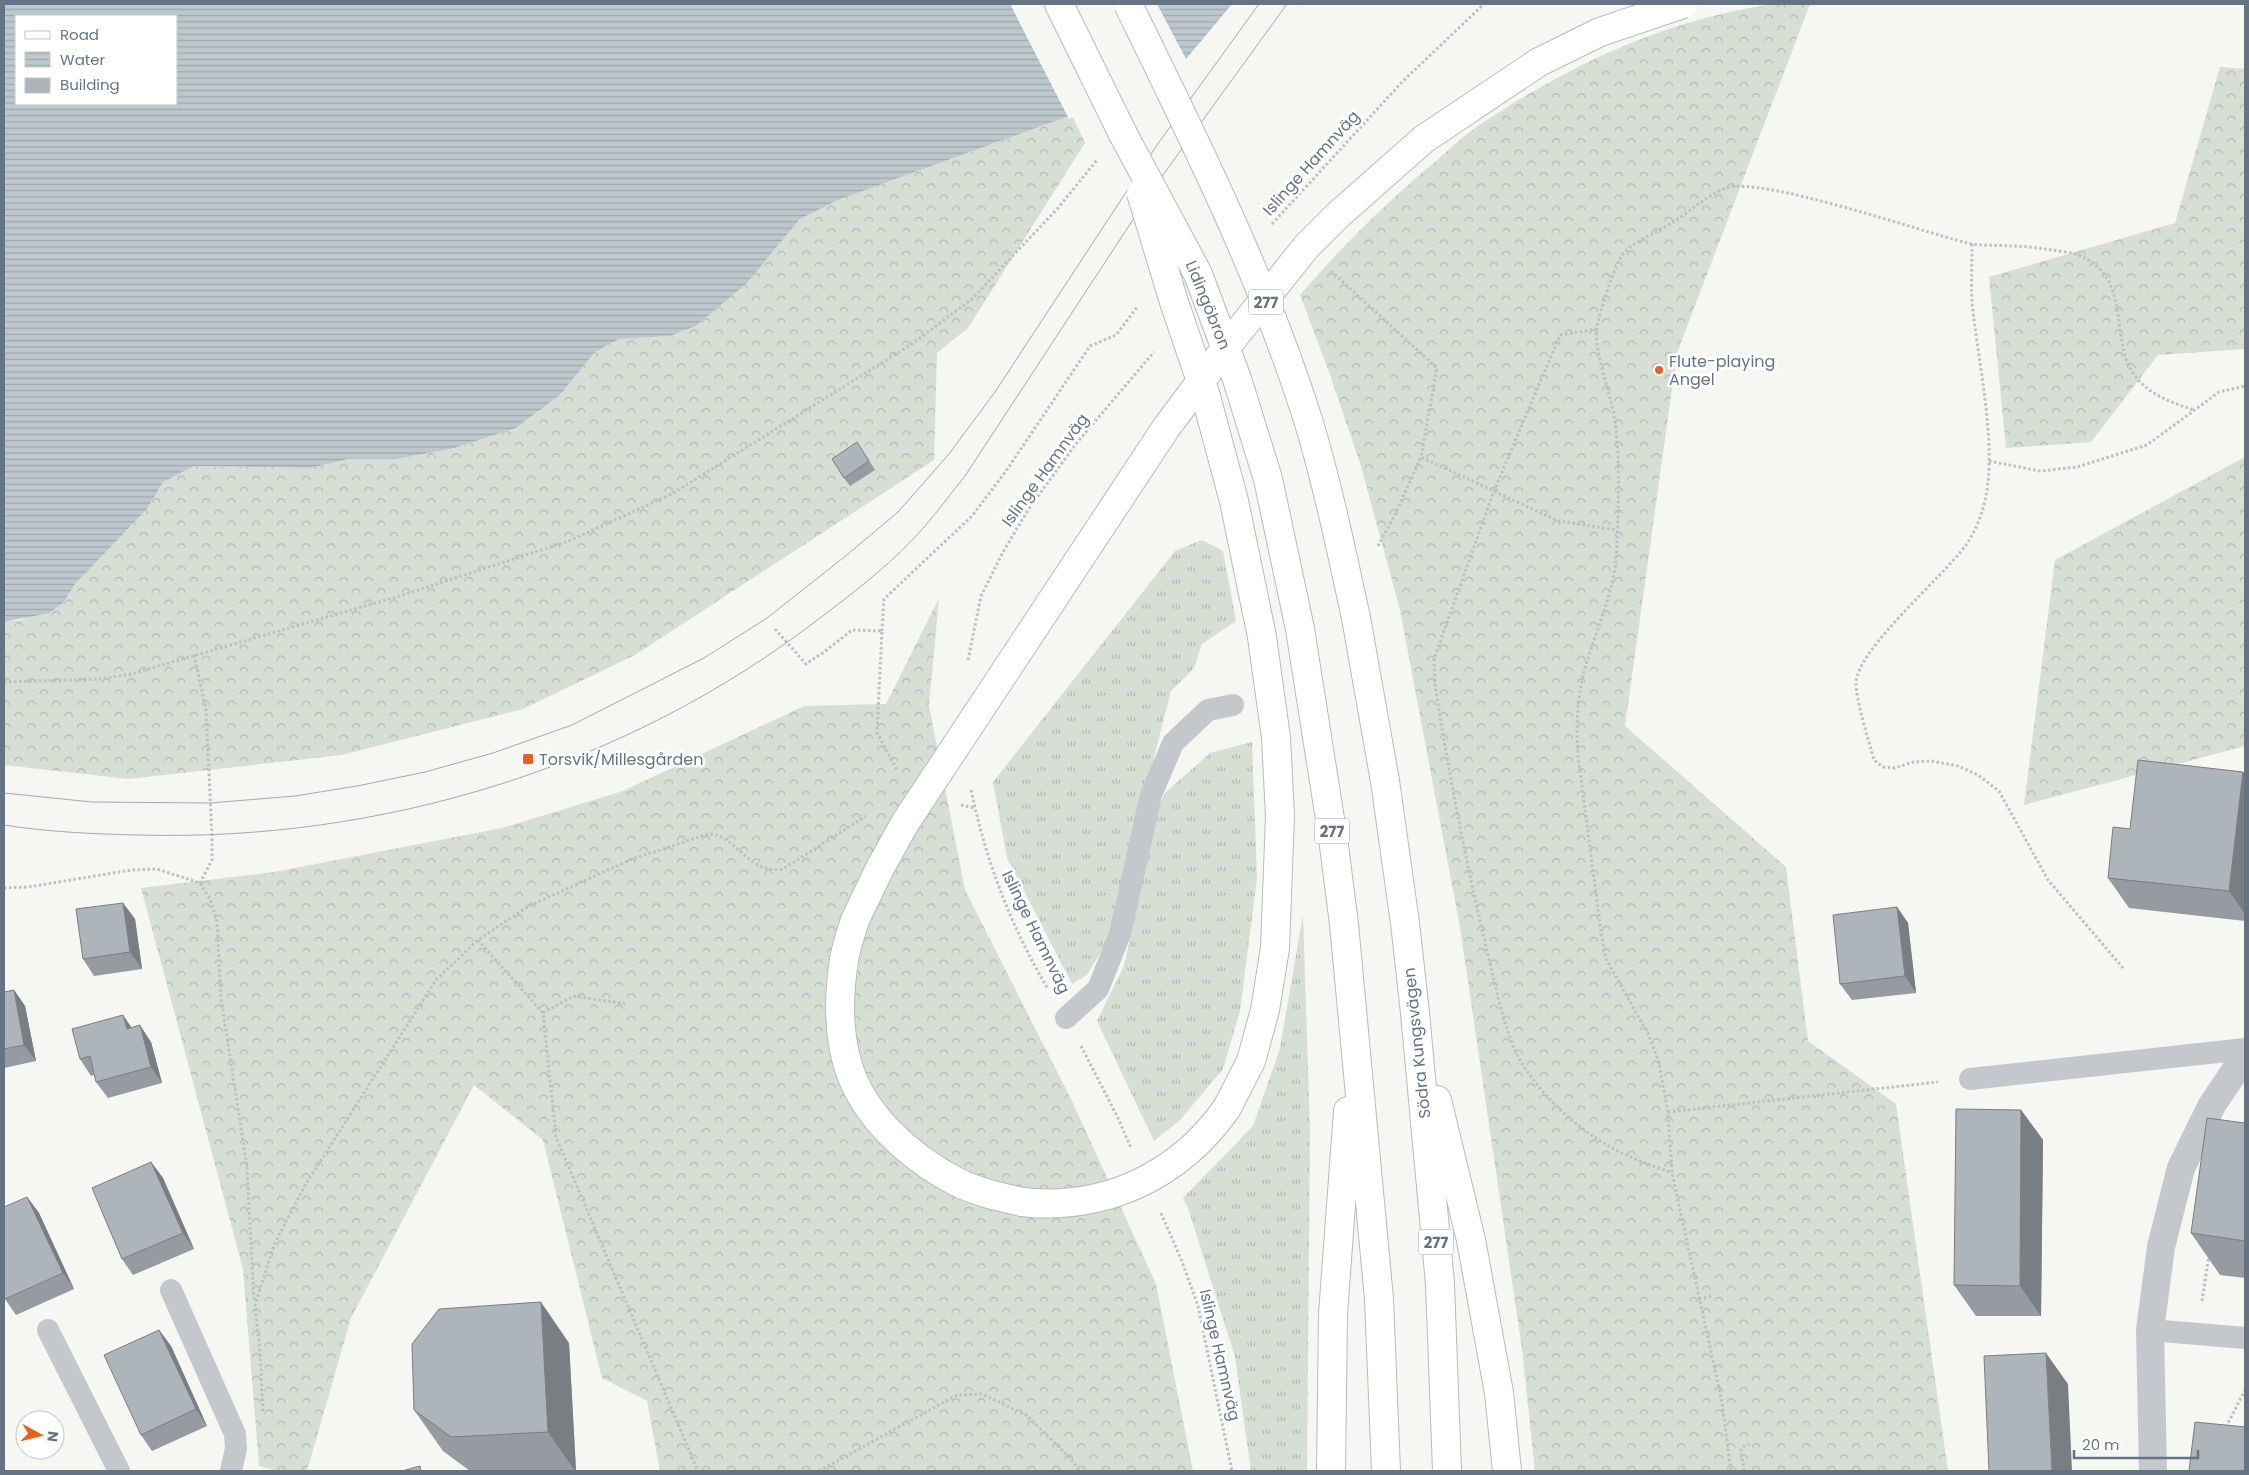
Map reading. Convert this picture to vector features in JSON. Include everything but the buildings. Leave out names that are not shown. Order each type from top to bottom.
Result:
[{"type":"main road","name":"Lidingöbron","points":[[1059,4],[1123,134],[1198,274],[1237,379],[1268,479],[1300,629],[1333,838],[1354,1035]]},
{"type":"main road","name":"Södra Kungsvägen","points":[[1128,4],[1239,235],[1276,328],[1311,432],[1336,523],[1356,618],[1385,781],[1405,922],[1440,1284],[1447,1471]]},
{"type":"main road","points":[[1123,134],[1174,302],[1205,393],[1234,501],[1262,637],[1276,738],[1280,816],[1275,948],[1265,1010],[1251,1061],[1227,1108],[1211,1130],[1191,1150],[1159,1172],[1132,1186],[1102,1198],[1079,1203],[1046,1205],[1022,1202],[990,1194],[958,1183],[928,1166],[902,1145],[876,1117],[859,1092],[846,1059],[840,1026],[840,995],[844,959],[855,920],[880,868],[905,823],[1166,428],[1227,346],[1306,247],[1338,215],[1424,139],[1539,62],[1600,32],[1683,4]]},
{"type":"main road","points":[[1415,1013],[1472,1240],[1499,1393],[1507,1471]]},
{"type":"main road","points":[[1331,1471],[1333,1314],[1354,1035]]},
{"type":"main road","name":"277","points":[[1354,1035],[1379,1299],[1386,1471]]},
{"type":"street","points":[[2153,1471],[2150,1330],[2160,1247],[2182,1168],[2212,1105],[2245,1056]]},
{"type":"lane","points":[[1066,1018],[1098,989],[1113,953],[1120,934],[1151,795],[1173,743],[1208,710],[1233,705]]},
{"type":"lane","points":[[1970,1079],[2245,1049]]},
{"type":"lane","points":[[171,1290],[235,1434],[236,1448],[231,1471]]},
{"type":"lane","points":[[48,1330],[119,1471]]},
{"type":"lane","points":[[2150,1330],[2245,1338]]},
{"type":"path","name":"Islinge Hamnväg","points":[[1268,229],[1402,82],[1484,4]]},
{"type":"path","points":[[4,682],[100,679],[131,674],[194,654],[403,595],[569,541],[672,494],[912,344],[972,299],[1058,208],[1102,154]]},
{"type":"path","points":[[1731,1471],[1722,1402],[1672,1172],[1668,1112],[1658,1059],[1606,959],[1578,755],[1576,726],[1579,693],[1586,664],[1610,593],[1616,561],[1618,470],[1614,415],[1598,344],[1597,328],[1613,276],[1622,255],[1633,246],[1690,213],[1711,196],[1729,187],[1773,191],[1815,200],[1972,244],[2026,246],[2075,254],[2094,264],[2109,278],[2117,307],[2123,345],[2131,369],[2146,386],[2162,399],[2194,410]]},
{"type":"path","points":[[1972,244],[1972,299],[1987,428],[1988,484],[1984,507],[1966,545],[1882,637],[1858,669],[1856,683],[1874,760],[1883,767],[1895,768],[1913,762],[1931,761],[1958,766],[1978,775],[1999,791],[2048,880],[2123,968]]},
{"type":"path","points":[[1331,271],[1437,368],[1420,457],[1558,522],[1617,530]]},
{"type":"path","points":[[899,775],[878,732],[884,599],[972,516],[1006,471],[1090,346],[1116,335],[1140,303]]},
{"type":"path","points":[[1597,328],[1560,335],[1494,491],[1434,659],[1434,684],[1471,886],[1501,1008],[1520,1059],[1536,1082],[1554,1102],[1598,1138],[1632,1158],[1672,1172]]},
{"type":"path","name":"Islinge Hamnväg","points":[[967,665],[982,596],[1003,552],[1028,510],[1074,445],[1161,345]]},
{"type":"path","points":[[1988,461],[2040,471],[2077,467],[2147,444],[2219,392],[2245,386]]},
{"type":"path","points":[[775,629],[806,664],[852,630],[882,632]]},
{"type":"path","points":[[194,654],[206,709],[212,844],[212,860],[200,883]]},
{"type":"path","name":"Islinge Hamnväg","points":[[970,785],[990,865],[1002,898],[1046,986],[1066,1018],[1118,1118],[1130,1147]]},
{"type":"path","points":[[255,1305],[274,1246],[304,1187],[436,980],[478,940],[527,907],[569,887],[632,859],[708,834],[717,834],[759,867],[772,871],[782,869],[828,841]]},
{"type":"path","points":[[4,888],[28,887],[131,870],[157,869],[200,883],[210,899],[217,921],[221,999],[246,1167],[264,1416]]},
{"type":"path","points":[[478,940],[543,1013],[556,1137],[698,1471]]},
{"type":"path","points":[[543,1013],[573,996],[628,1004]]},
{"type":"path","points":[[1668,1112],[1932,1083]]},
{"type":"path","name":"Islinge Hamnväg","points":[[1164,1220],[1198,1306],[1232,1471]]},
{"type":"path","points":[[2197,1334],[2210,1248]]},
{"type":"path","points":[[1699,1299],[1713,1296]]},
{"type":"path","points":[[2225,1429],[2245,1390]]},
{"type":"path","points":[[819,1471],[957,1395],[982,1394],[1026,1415],[1069,1457],[1080,1471]]},
{"type":"path","points":[[1744,1471],[1741,1450],[1745,1445],[1751,1444]]},
{"type":"green space","points":[[1775,4],[1810,4],[1677,353],[1625,726],[1786,867],[1808,1041],[1896,1104],[1948,1471],[1535,1471],[1522,1349],[1460,927],[1400,610],[1361,466],[1328,369],[1300,295],[1349,242],[1401,192],[1467,134],[1512,104],[1583,65],[1657,33],[1735,11]]},
{"type":"green space","points":[[2220,67],[2245,69],[2245,349],[2158,355],[2091,442],[2006,448],[1989,277],[2175,223]]},
{"type":"green space","points":[[1072,115],[1085,143],[968,328],[937,353],[934,460],[635,655],[523,709],[342,755],[128,779],[4,765],[4,622],[21,620],[64,602],[75,584],[147,509],[163,482],[194,466],[311,468],[348,459],[396,459],[451,449],[516,428],[560,395],[595,352],[619,339],[670,336],[696,326],[747,283],[800,219],[838,200]]},
{"type":"green space","points":[[2245,457],[2245,746],[2024,805],[2055,560]]},
{"type":"green space","points":[[1202,540],[1223,551],[1236,621],[1202,644],[1194,668],[1171,691],[1107,941],[1087,975],[1072,984],[1007,858],[993,782],[1175,551]]},
{"type":"green space","points":[[939,598],[929,706],[965,890],[1071,1099],[1156,1284],[1193,1471],[660,1471],[647,1401],[602,1378],[543,1140],[474,1085],[351,1318],[307,1471],[276,1471],[259,1466],[243,1269],[141,888],[274,872],[502,828],[623,791],[804,706],[886,704]]},
{"type":"green space","points":[[1252,742],[1257,878],[1240,1011],[1223,1069],[1180,1120],[1154,1141],[1097,1021],[1124,966],[1159,805],[1166,792],[1210,753]]},
{"type":"green space","points":[[1303,915],[1310,1130],[1307,1471],[1251,1471],[1235,1357],[1188,1208],[1183,1198],[1253,1126],[1280,1048]]},
{"type":"water","points":[[4,4],[1304,4],[1072,115],[838,200],[800,219],[747,283],[696,326],[670,336],[619,339],[595,352],[560,395],[516,428],[451,449],[396,459],[348,459],[311,468],[194,466],[163,482],[147,509],[75,584],[64,602],[49,613],[4,622]]},
{"type":"pier","points":[[1010,4],[1157,4],[1186,59],[1232,4],[1304,4],[1189,64],[1189,67],[1069,119]]},
{"type":"tram line","points":[[4,793],[92,802],[210,803],[295,796],[357,786],[425,772],[493,753],[572,725],[704,658],[767,618],[848,554],[898,512],[949,454],[995,392],[1157,145],[1259,4]]},
{"type":"tram line","points":[[4,825],[104,834],[229,834],[320,825],[410,809],[498,785],[583,754],[666,716],[745,670],[862,586],[901,551],[935,514],[965,476],[1155,186],[1287,4]]},
{"type":"place","name":"Flute-playing Angel","points":[[1659,370]]},
{"type":"place","name":"Torsvik/Millesgården","points":[[528,759]]}]
